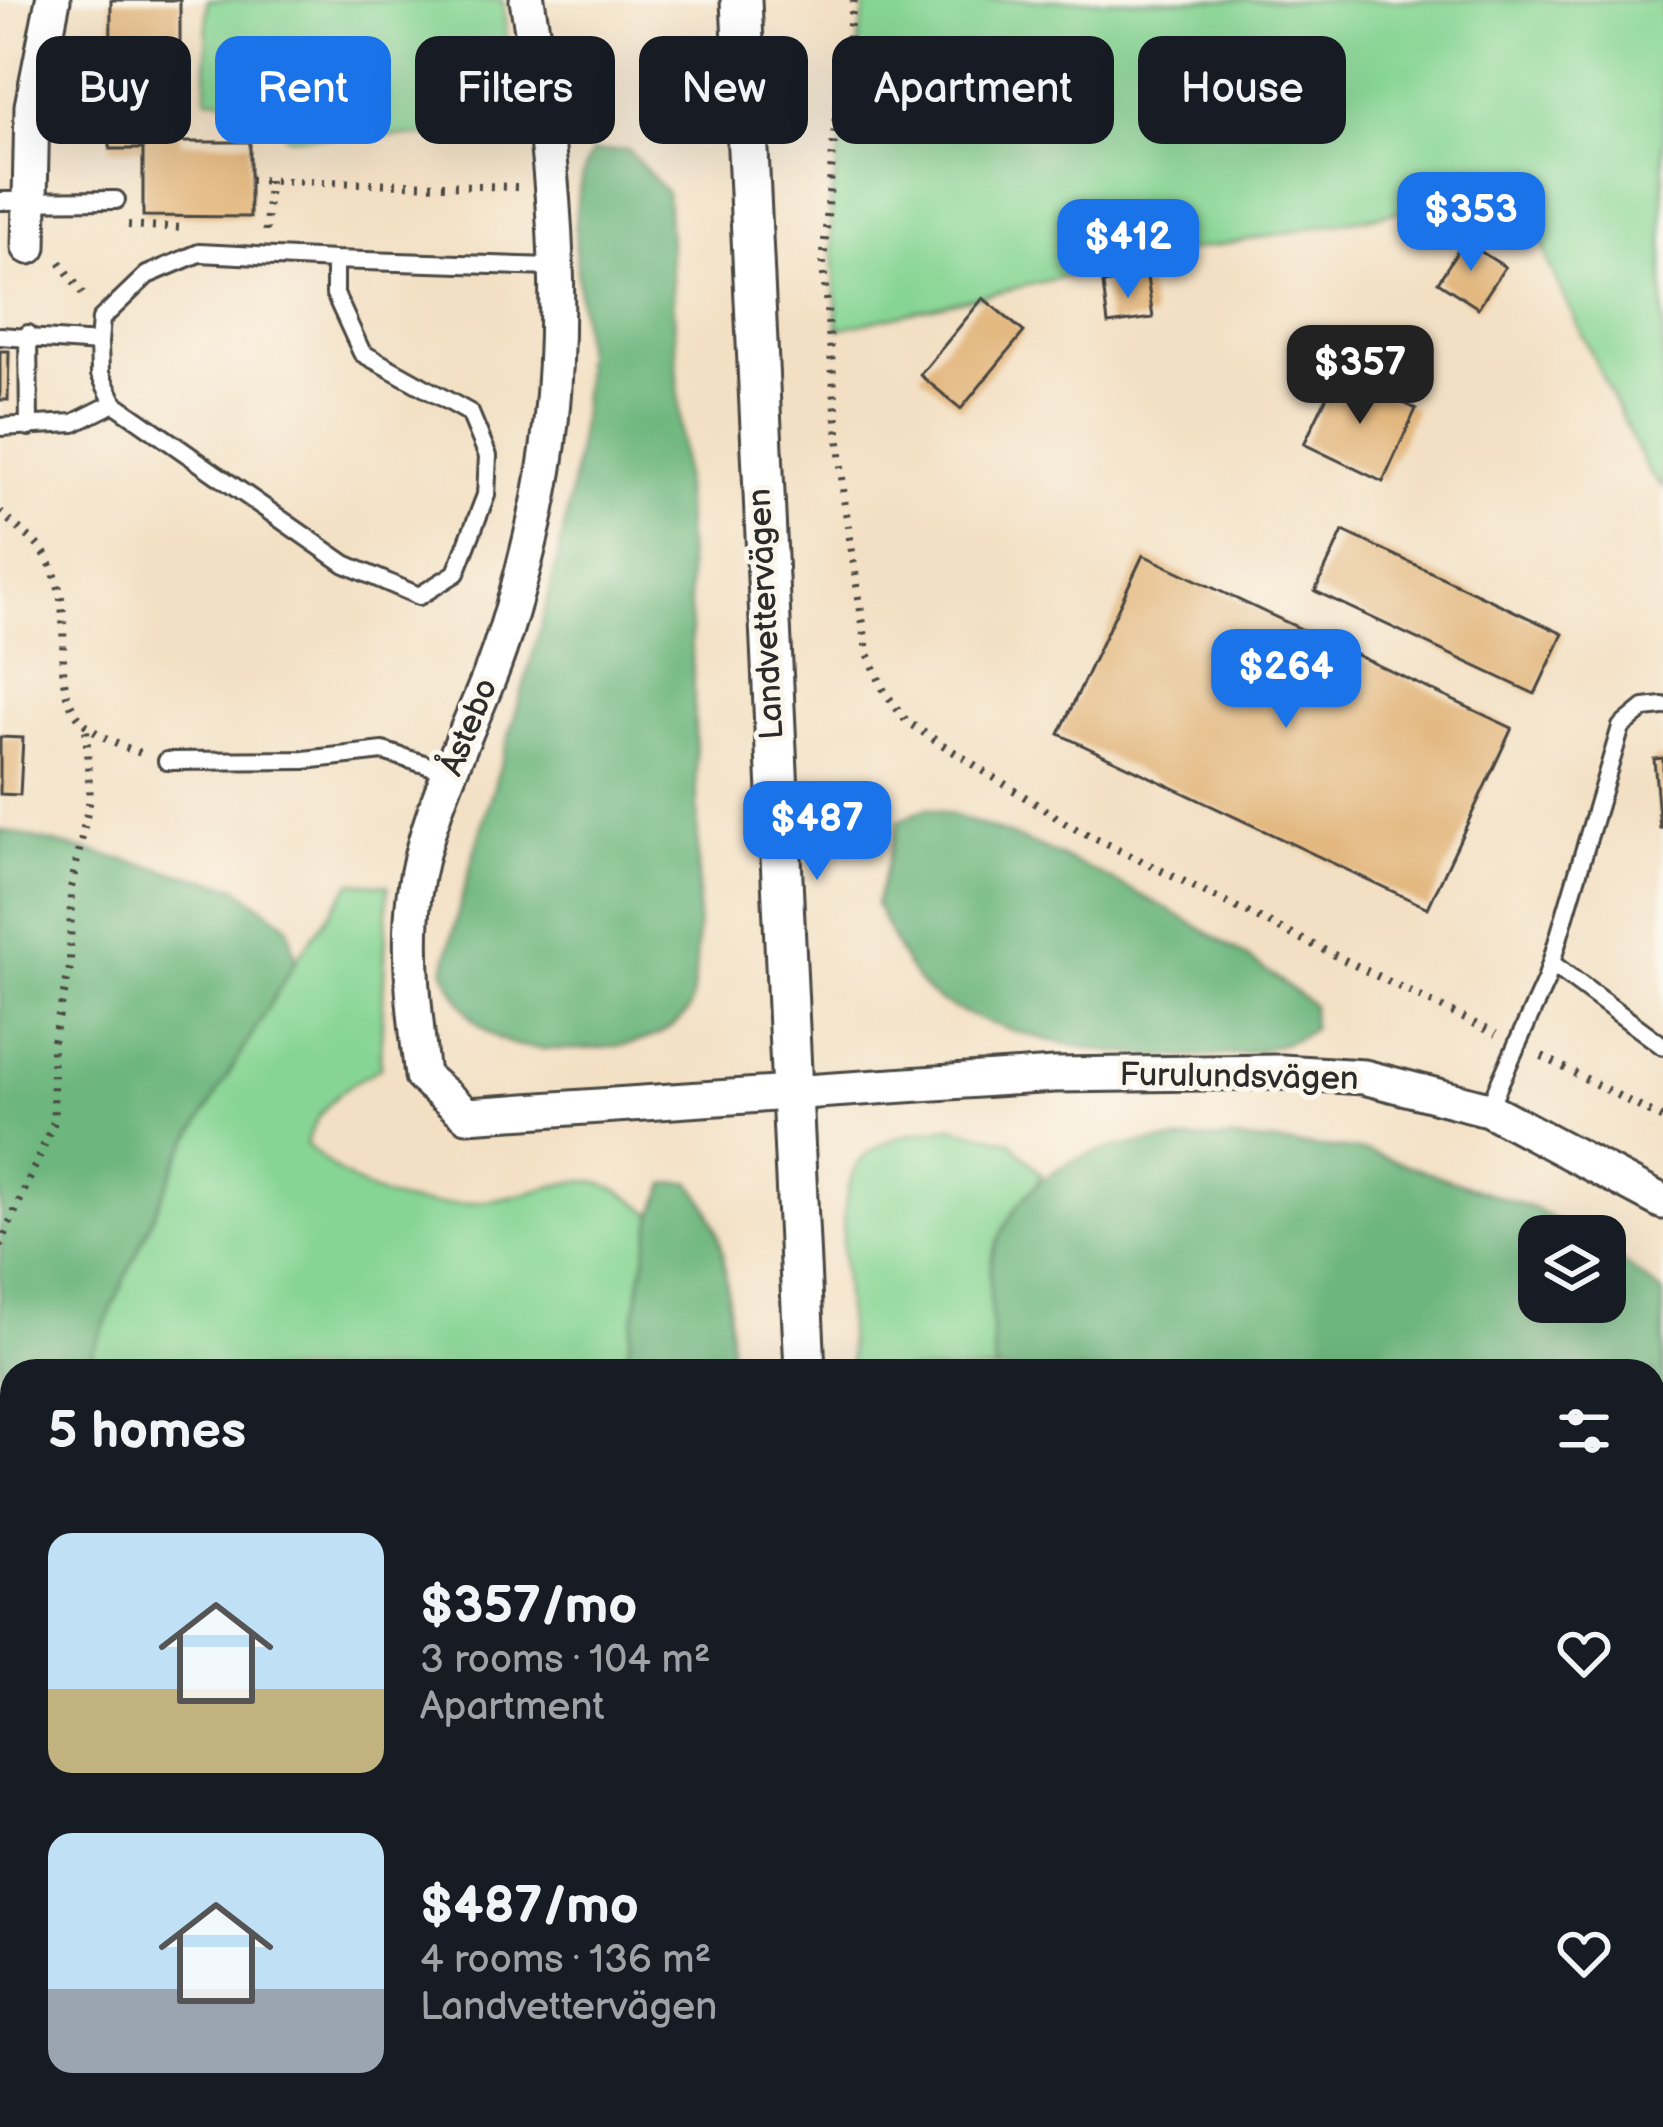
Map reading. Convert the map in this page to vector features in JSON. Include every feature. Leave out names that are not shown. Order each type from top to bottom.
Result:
[{"type":"street","points":[[22,217],[32,106],[53,0]]},
{"type":"street","name":"Åstebo","points":[[526,0],[548,188],[555,364],[535,520],[490,674],[449,772],[414,893],[412,998],[422,1076],[466,1115],[790,1096]]},
{"type":"street","name":"Landvettervägen","points":[[741,0],[804,1359]]},
{"type":"street","name":"Furulundsvägen","points":[[790,1096],[1054,1075],[1282,1072],[1364,1077],[1488,1109],[1663,1202]]},
{"type":"lane","points":[[22,217],[116,200]]},
{"type":"lane","points":[[335,260],[335,294],[362,353],[470,413],[488,456],[486,495],[456,573],[418,596],[345,564],[114,403],[100,374],[101,320],[147,275],[199,253],[553,266]]},
{"type":"lane","points":[[0,336],[28,334],[99,343]]},
{"type":"lane","points":[[28,334],[29,427]]},
{"type":"lane","points":[[0,427],[74,423],[114,403]]},
{"type":"lane","points":[[1488,1109],[1551,962],[1621,727],[1644,708],[1663,706]]},
{"type":"lane","points":[[167,760],[304,760],[383,752],[449,772]]},
{"type":"lane","points":[[1551,962],[1663,1046]]},
{"type":"path","points":[[854,0],[837,104],[823,265],[844,499],[867,651],[884,691],[907,722],[1072,827],[1663,1119]]},
{"type":"path","points":[[250,180],[548,188]]},
{"type":"path","points":[[243,230],[267,231],[269,180]]},
{"type":"path","points":[[22,217],[53,222],[60,261],[101,320]]},
{"type":"path","points":[[124,225],[196,228]]},
{"type":"path","points":[[0,512],[46,556],[64,612],[59,675],[86,727],[99,738],[167,760]]},
{"type":"path","points":[[0,1246],[54,1122],[52,1045],[70,968],[71,888],[90,799],[86,727]]},
{"type":"green space","points":[[207,0],[503,0],[506,36],[415,36],[415,136],[391,136],[391,36],[215,36],[215,99],[206,98]]},
{"type":"green space","points":[[866,0],[1663,0],[1663,487],[1648,472],[1549,265],[1525,189],[1137,260],[838,329],[830,209],[841,144],[1114,144],[1114,36],[860,36]]},
{"type":"green space","points":[[628,150],[667,193],[696,761],[696,969],[687,1012],[660,1034],[625,1045],[531,1048],[484,1030],[444,971],[564,527],[584,376],[575,233],[582,177],[592,152]]},
{"type":"green space","points":[[927,808],[1026,842],[1179,916],[1312,1005],[1313,1029],[1276,1046],[1232,1055],[1129,1054],[1026,1034],[944,1003],[912,972],[876,904],[899,821]]},
{"type":"green space","points":[[0,830],[236,887],[288,926],[296,960],[179,1158],[89,1359],[0,1359]]},
{"type":"green space","points":[[352,882],[388,885],[380,1068],[334,1098],[306,1144],[372,1191],[417,1203],[470,1203],[579,1182],[611,1187],[630,1198],[653,1215],[626,1359],[89,1359],[179,1157],[296,960]]},
{"type":"green space","points":[[951,1127],[1010,1141],[1042,1175],[993,1254],[995,1359],[850,1359],[843,1228],[852,1175],[872,1150],[904,1136]]},
{"type":"green space","points":[[1232,1139],[1365,1151],[1535,1209],[1546,1215],[1518,1215],[1518,1323],[1626,1323],[1626,1265],[1663,1293],[1663,1359],[994,1359],[991,1262],[1012,1214],[1061,1167],[1123,1146]]},
{"type":"green space","points":[[690,1182],[713,1222],[725,1271],[731,1359],[626,1359],[653,1215],[666,1184]]},
{"type":"building","points":[[111,0],[180,0],[180,36],[111,36]]},
{"type":"building","points":[[110,144],[250,144],[250,217],[143,216],[143,149],[110,149]]},
{"type":"building","points":[[1464,241],[1505,267],[1478,308],[1438,282]]},
{"type":"building","points":[[1147,277],[1153,318],[1108,324],[1103,284]]},
{"type":"building","points":[[983,298],[1024,332],[961,409],[920,375]]},
{"type":"building","points":[[0,351],[9,351],[8,400],[0,400]]},
{"type":"building","points":[[1338,373],[1416,409],[1383,482],[1304,444]]},
{"type":"building","points":[[1343,531],[1563,634],[1535,694],[1315,591]]},
{"type":"building","points":[[1143,555],[1512,728],[1428,908],[1059,734]]},
{"type":"building","points":[[0,737],[23,738],[20,795],[0,794]]},
{"type":"building","points":[[1663,758],[1663,828],[1660,828],[1654,759]]}]
